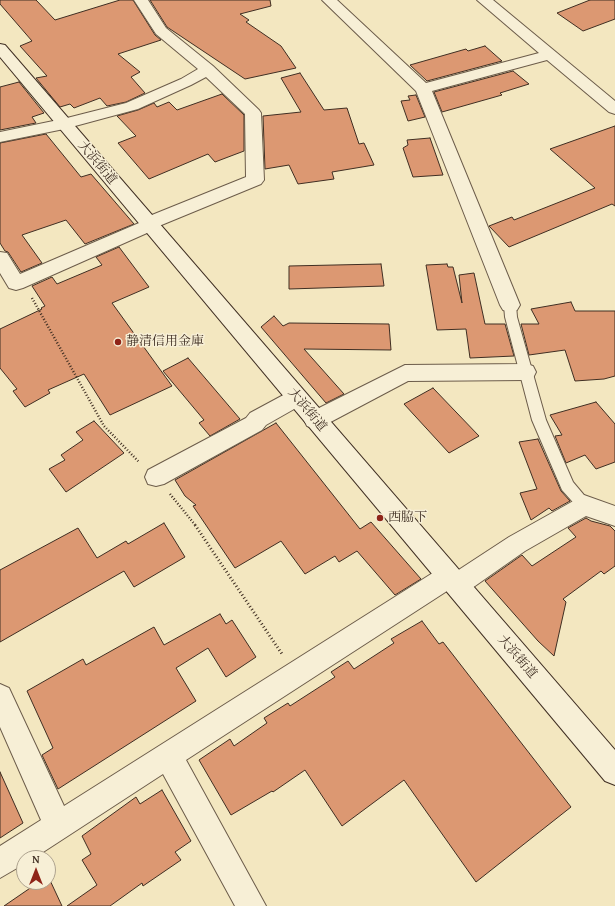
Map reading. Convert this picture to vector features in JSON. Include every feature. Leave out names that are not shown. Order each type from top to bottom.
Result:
[{"type":"street","points":[[0,258],[16,283],[149,224],[255,180],[253,113],[208,69],[160,31],[141,0]]},
{"type":"street","points":[[329,0],[423,89],[510,305]]},
{"type":"street","points":[[484,0],[615,109]]},
{"type":"street","name":"大浜街道","points":[[0,48],[615,772]]},
{"type":"street","points":[[423,89],[550,55]]},
{"type":"street","points":[[0,137],[64,124],[132,106],[186,82],[208,69]]},
{"type":"street","points":[[315,420],[405,373],[526,372]]},
{"type":"street","points":[[156,478],[254,424],[258,419],[296,398]]},
{"type":"street","points":[[0,864],[168,754],[452,581],[584,505],[615,516]]},
{"type":"street","points":[[0,697],[58,825]]},
{"type":"street","points":[[168,754],[251,906]]},
{"type":"lane","points":[[510,305],[511,317],[539,420],[567,486],[584,505]]},
{"type":"building","points":[[0,0],[36,0],[55,20],[120,0],[133,0],[155,35],[161,40],[118,54],[140,72],[131,77],[145,93],[126,102],[107,106],[100,98],[74,108],[70,104],[60,107],[36,78],[47,76],[20,46],[32,41],[0,4]]},
{"type":"building","points":[[150,0],[270,0],[271,6],[240,14],[249,20],[246,22],[281,46],[296,68],[245,79],[167,27]]},
{"type":"building","points":[[590,0],[615,0],[615,19],[583,31],[557,13]]},
{"type":"building","points":[[485,46],[502,61],[427,81],[410,65],[466,49],[468,51]]},
{"type":"building","points":[[513,71],[529,84],[500,93],[502,95],[442,112],[434,92]]},
{"type":"building","points":[[300,73],[324,110],[347,108],[359,144],[364,143],[374,165],[332,172],[334,179],[298,184],[289,165],[265,169],[263,116],[301,112],[281,78]]},
{"type":"building","points":[[19,82],[44,113],[32,117],[36,123],[0,130],[0,87]]},
{"type":"building","points":[[222,94],[244,115],[244,151],[215,162],[208,154],[149,179],[118,143],[136,136],[117,116],[138,110],[154,103],[157,107],[169,102],[177,110]]},
{"type":"building","points":[[416,95],[425,117],[408,121],[401,101],[410,100],[408,96]]},
{"type":"building","points":[[615,126],[615,206],[612,204],[509,247],[489,226],[512,217],[514,220],[595,188],[550,149]]},
{"type":"building","points":[[46,134],[81,177],[91,174],[134,224],[85,244],[66,220],[22,235],[42,263],[21,272],[8,252],[5,251],[0,243],[0,143]]},
{"type":"building","points":[[430,138],[443,175],[413,177],[403,148],[408,145],[407,140]]},
{"type":"building","points":[[119,247],[149,287],[112,303],[172,386],[110,415],[84,374],[48,390],[50,393],[25,407],[13,391],[17,389],[0,368],[0,329],[42,309],[41,308],[45,306],[32,286],[52,277],[57,284],[102,265],[96,257]]},
{"type":"building","points":[[381,264],[384,286],[289,289],[289,266]]},
{"type":"building","points":[[447,264],[448,267],[453,267],[462,303],[459,275],[474,273],[485,324],[505,324],[514,356],[470,358],[466,329],[437,330],[426,265]]},
{"type":"building","points":[[571,302],[575,311],[615,311],[615,376],[604,379],[575,381],[565,350],[529,355],[521,324],[539,324],[531,309]]},
{"type":"building","points":[[274,316],[283,326],[289,323],[389,324],[391,350],[304,349],[344,394],[326,403],[261,327]]},
{"type":"building","points":[[188,358],[240,419],[210,436],[199,423],[204,420],[163,371]]},
{"type":"building","points":[[433,388],[479,436],[449,453],[404,404]]},
{"type":"building","points":[[596,402],[615,424],[615,462],[596,469],[585,455],[566,463],[555,436],[562,435],[550,415]]},
{"type":"building","points":[[94,421],[124,453],[66,492],[49,469],[65,460],[61,455],[83,440],[76,432]]},
{"type":"building","points":[[276,423],[360,529],[371,522],[421,579],[395,595],[357,551],[339,562],[335,556],[305,574],[281,541],[235,568],[193,506],[196,505],[185,496],[175,480]]},
{"type":"building","points":[[538,439],[561,491],[570,501],[552,511],[549,508],[531,520],[520,493],[537,489],[519,442]]},
{"type":"building","points":[[586,518],[591,521],[610,526],[615,531],[615,566],[604,574],[601,571],[563,599],[566,602],[554,656],[538,641],[485,581],[522,555],[532,566],[576,537],[568,528]]},
{"type":"building","points":[[164,523],[185,557],[134,587],[124,571],[0,642],[0,570],[78,528],[97,558],[126,541],[128,544]]},
{"type":"building","points":[[220,614],[226,624],[232,620],[256,657],[226,677],[208,648],[176,668],[196,701],[58,789],[42,755],[53,748],[27,691],[83,659],[86,665],[154,627],[164,645]]},
{"type":"building","points":[[422,621],[439,644],[443,642],[571,807],[476,882],[404,780],[342,826],[305,770],[273,792],[272,791],[231,815],[199,760],[230,739],[234,746],[267,723],[264,718],[288,703],[290,706],[335,677],[331,672],[348,661],[354,669],[394,643],[391,639]]},
{"type":"building","points":[[0,772],[23,823],[0,838]]},
{"type":"building","points":[[162,790],[191,841],[175,852],[181,860],[143,886],[142,883],[110,906],[67,906],[97,885],[82,860],[91,854],[82,836],[136,797],[140,804]]},
{"type":"building","points":[[27,890],[55,890],[62,906],[4,906]]},
{"type":"place","name":"静清信用金庫","points":[[118,342]]},
{"type":"place","name":"西脇下","points":[[380,518]]}]
